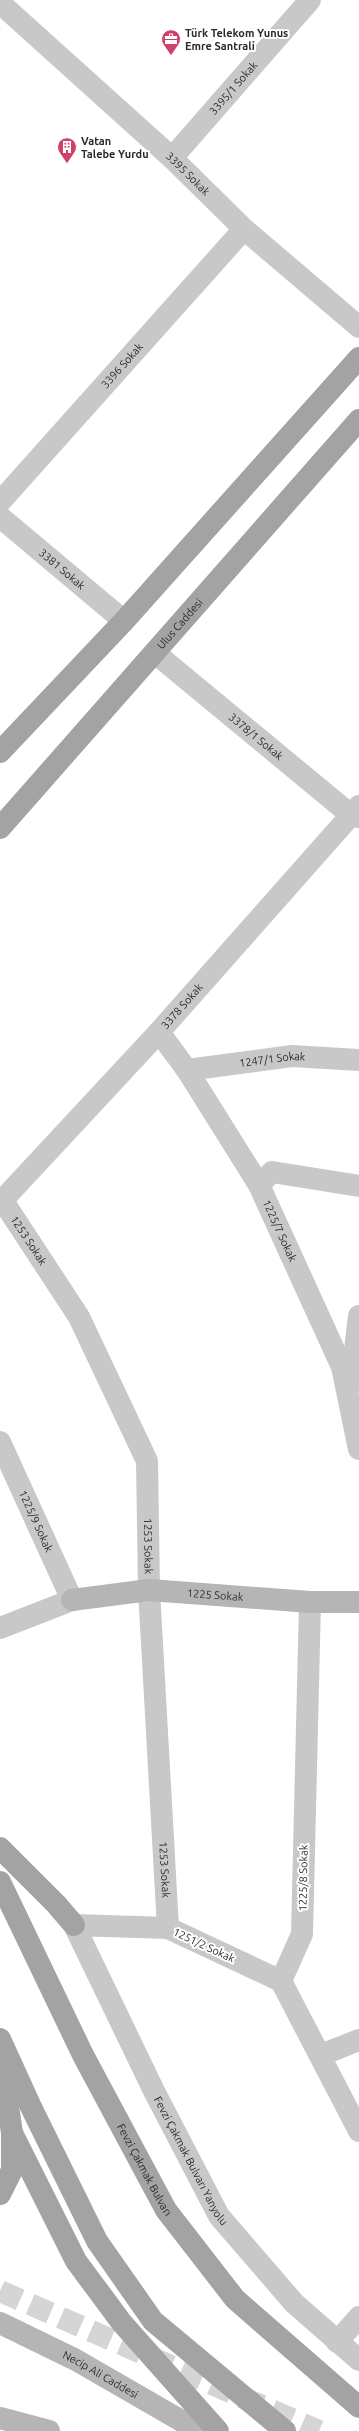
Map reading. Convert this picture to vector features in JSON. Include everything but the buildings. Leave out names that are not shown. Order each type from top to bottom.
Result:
[{"type":"main road","points":[[0,752],[124,621],[359,358]]},
{"type":"main road","name":"Ulus Caddesi","points":[[0,828],[359,420]]},
{"type":"main road","points":[[0,1848],[56,1904],[74,1926]]},
{"type":"main road","name":"Fevzi Çakmak Bulvarı","points":[[0,1882],[83,2055],[166,2210],[235,2299],[359,2407]]},
{"type":"main road","points":[[0,2039],[31,2107],[98,2241],[154,2320],[285,2431]]},
{"type":"main road","points":[[0,2054],[12,2133],[12,2170],[0,2194]]},
{"type":"main road","points":[[12,2133],[76,2261],[122,2322],[218,2431]]},
{"type":"street","name":"3395/1 Sokak","points":[[172,158],[310,0]]},
{"type":"street","name":"3395 Sokak","points":[[0,3],[172,158],[244,229],[359,328]]},
{"type":"street","name":"3396 Sokak","points":[[0,502],[244,229]]},
{"type":"street","name":"3381 Sokak","points":[[0,517],[124,621]]},
{"type":"street","name":"3378/1 Sokak","points":[[155,653],[356,812]]},
{"type":"street","name":"3378 Sokak","points":[[1,1202],[159,1032],[356,812]]},
{"type":"street","name":"1225/7 Sokak","points":[[159,1032],[187,1070],[258,1185],[342,1368],[359,1449]]},
{"type":"street","name":"1247/1 Sokak","points":[[187,1070],[292,1056],[359,1060]]},
{"type":"street","points":[[258,1185],[272,1172],[359,1186]]},
{"type":"street","name":"1253 Sokak","points":[[1,1202],[78,1317],[147,1461],[149,1590],[168,1928]]},
{"type":"street","points":[[349,1398],[359,1316]]},
{"type":"street","name":"1225/9 Sokak","points":[[0,1442],[72,1600]]},
{"type":"street","name":"1225 Sokak","points":[[72,1600],[149,1590],[310,1602],[359,1602]]},
{"type":"street","points":[[0,1628],[72,1600]]},
{"type":"street","name":"1225/8 Sokak","points":[[281,1981],[302,1934],[310,1602]]},
{"type":"street","name":"1251/2 Sokak","points":[[74,1926],[168,1928],[281,1981]]},
{"type":"street","name":"Fevzi Çakmak Bulvarı Yanyolu","points":[[74,1926],[154,2091],[219,2216],[294,2303],[336,2342],[359,2360]]},
{"type":"street","points":[[281,1981],[321,2055],[359,2131]]},
{"type":"street","points":[[321,2055],[359,2040]]},
{"type":"street","points":[[336,2342],[359,2316]]},
{"type":"street","name":"Necip Ali Caddesi","points":[[0,2323],[76,2360],[199,2431]]},
{"type":"street","points":[[0,2418],[49,2431]]},
{"type":"tunnel","points":[[0,2291],[319,2431]]},
{"type":"place","name":"Türk Telekom Yunus Emre Santrali","points":[[171,56]]},
{"type":"place","name":"Vatan Talebe Yurdu","points":[[67,164]]}]
